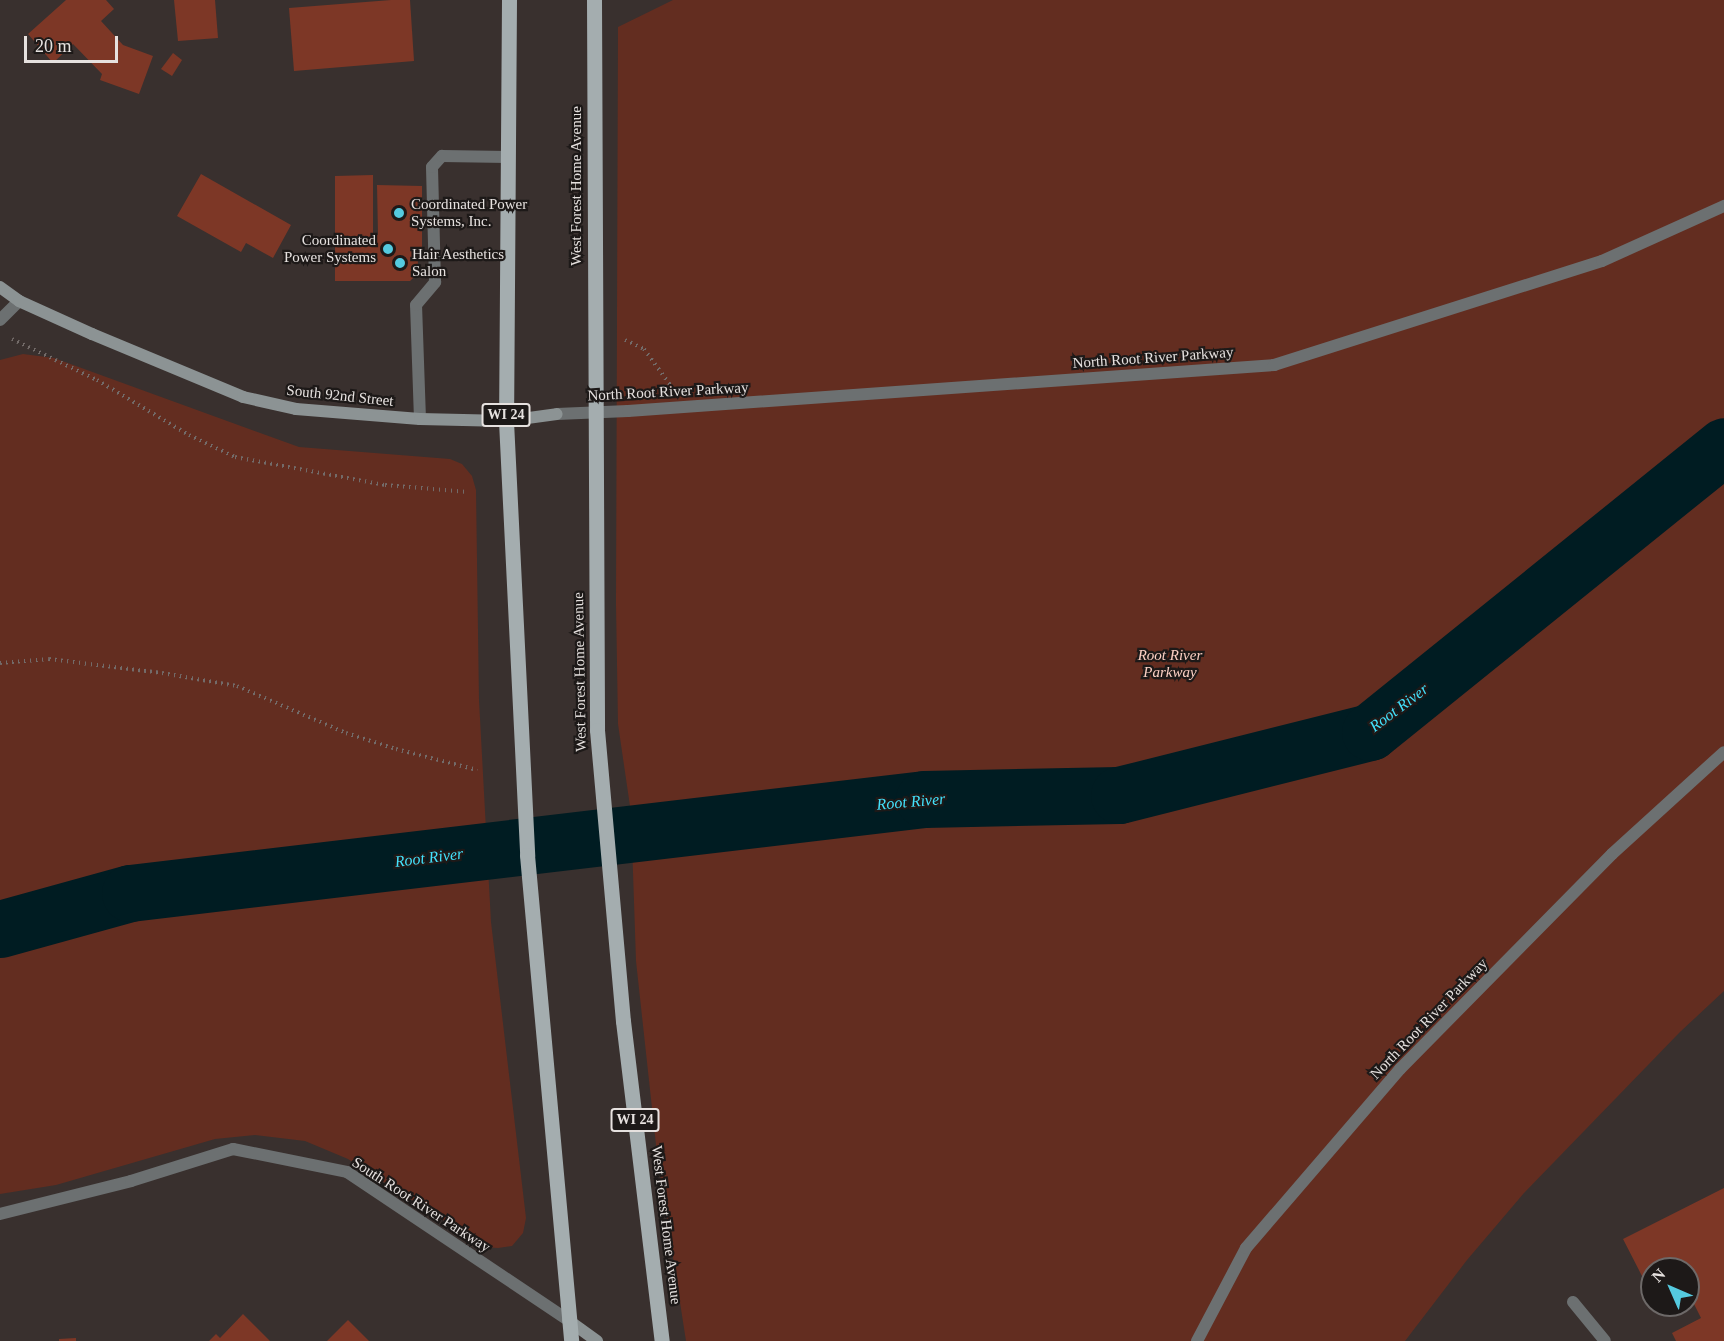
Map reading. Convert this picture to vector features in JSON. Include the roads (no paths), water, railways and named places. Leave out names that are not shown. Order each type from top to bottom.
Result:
[{"type":"main road","name":"WI 24","points":[[509,0],[506,421],[525,830],[571,1341]]},
{"type":"main road","name":"West Forest Home Avenue","points":[[594,0],[597,730],[622,1021],[662,1341]]},
{"type":"main road","name":"South 92nd Street","points":[[0,287],[19,301],[243,398],[296,409],[420,418],[506,421],[558,414]]},
{"type":"main road","points":[[568,1320],[597,1341]]},
{"type":"street","points":[[420,418],[416,305],[435,282],[432,167],[442,156],[508,158]]},
{"type":"street","name":"North Root River Parkway","points":[[558,414],[1274,364],[1602,261],[1724,206]]},
{"type":"street","points":[[0,320],[19,301]]},
{"type":"street","name":"North Root River Parkway","points":[[1197,1341],[1246,1248],[1400,1069],[1612,854],[1724,752]]},
{"type":"street","name":"South Root River Parkway","points":[[0,1214],[131,1181],[233,1149],[347,1172],[568,1320]]},
{"type":"street","points":[[1573,1302],[1605,1341]]},
{"type":"waterway","name":"Root River","points":[[0,929],[130,893],[924,799],[1119,795],[1370,732],[1724,446]]},
{"type":"place","name":"Coordinated Power Systems, Inc.","points":[[399,213]]},
{"type":"place","name":"Coordinated Power Systems","points":[[388,249]]},
{"type":"place","name":"Hair Aesthetics Salon","points":[[400,263]]},
{"type":"park label","name":"Root River Parkway","points":[[1170,664]]}]
